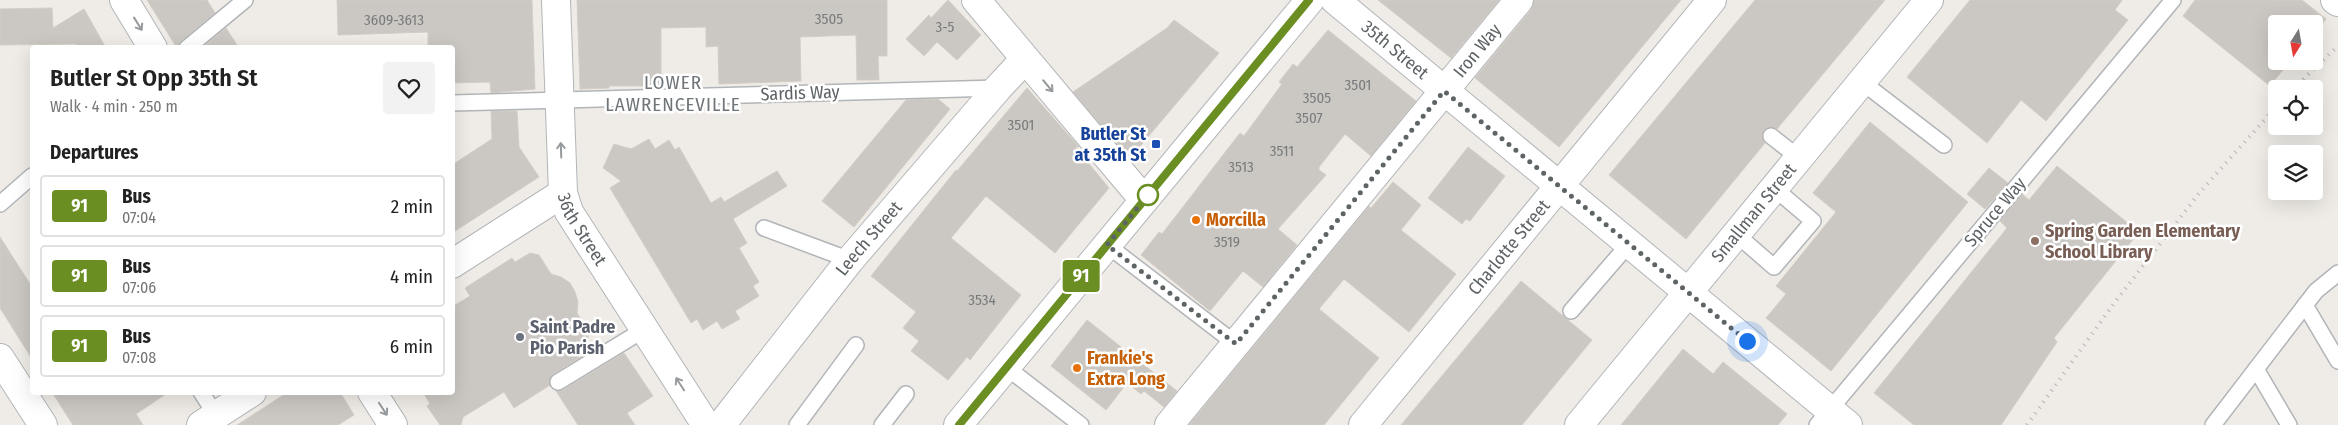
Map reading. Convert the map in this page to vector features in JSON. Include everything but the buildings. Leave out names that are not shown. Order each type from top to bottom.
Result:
[{"type":"street","points":[[124,0],[151,45]]},
{"type":"street","name":"36th Street","points":[[556,0],[563,193],[570,212],[706,425]]},
{"type":"street","points":[[976,0],[1144,200]]},
{"type":"street","points":[[958,425],[1310,0]]},
{"type":"street","name":"35th Street","points":[[1335,0],[1628,245],[1688,292],[1832,420]]},
{"type":"street","name":"Iron Way","points":[[1169,425],[1519,0]]},
{"type":"street","name":"Charlotte Street","points":[[1363,425],[1712,0]]},
{"type":"street","name":"Smallman Street","points":[[1578,425],[1929,0]]},
{"type":"street","name":"Leech Street","points":[[721,425],[850,260],[1025,59]]},
{"type":"street","points":[[455,261],[563,193]]},
{"type":"street","points":[[0,358],[43,425]]},
{"type":"street","points":[[213,422],[248,395]]},
{"type":"street","points":[[374,395],[393,425]]},
{"type":"lane","points":[[192,45],[246,0]]},
{"type":"lane","name":"Spruce Way","points":[[1832,420],[2173,0]]},
{"type":"lane","points":[[1862,82],[1944,145]]},
{"type":"lane","name":"Sardis Way","points":[[455,103],[998,88]]},
{"type":"lane","points":[[1772,136],[1799,158]]},
{"type":"lane","points":[[0,204],[30,178]]},
{"type":"lane","points":[[1736,234],[1774,267],[1813,221],[1774,188]]},
{"type":"lane","points":[[764,228],[850,260]]},
{"type":"lane","points":[[1107,245],[1236,344]]},
{"type":"lane","points":[[1571,311],[1628,245]]},
{"type":"lane","points":[[2213,425],[2316,291],[2338,273]]},
{"type":"lane","points":[[2305,305],[2338,361]]},
{"type":"lane","points":[[558,382],[645,329]]},
{"type":"lane","points":[[796,425],[856,345]]},
{"type":"lane","points":[[1006,367],[1081,425]]},
{"type":"lane","points":[[2256,369],[2289,425]]},
{"type":"lane","points":[[882,425],[906,394]]},
{"type":"lane","points":[[202,395],[213,422]]},
{"type":"railway","points":[[2302,80],[2338,46]]},
{"type":"railway","points":[[2027,425],[2112,306],[2200,192],[2268,116]]},
{"type":"bus line","name":"91","points":[[959,425],[1309,0]]},
{"type":"place","name":"Butler St at 35th St","points":[[1156,144]]},
{"type":"place","name":"Morcilla","points":[[1196,220]]},
{"type":"place","name":"Spring Garden Elementary School Library","points":[[2035,241]]},
{"type":"place","name":"Saint Padre Pio Parish","points":[[520,337]]},
{"type":"place","name":"Frankie's Extra Long","points":[[1077,368]]},
{"type":"district","name":"LOWER LAWRENCEVILLE","points":[[673,93]]},
{"type":"route","points":[[1148,195],[1107,245],[1236,344],[1444,91],[1628,245],[1671,277],[1747,341]]}]
